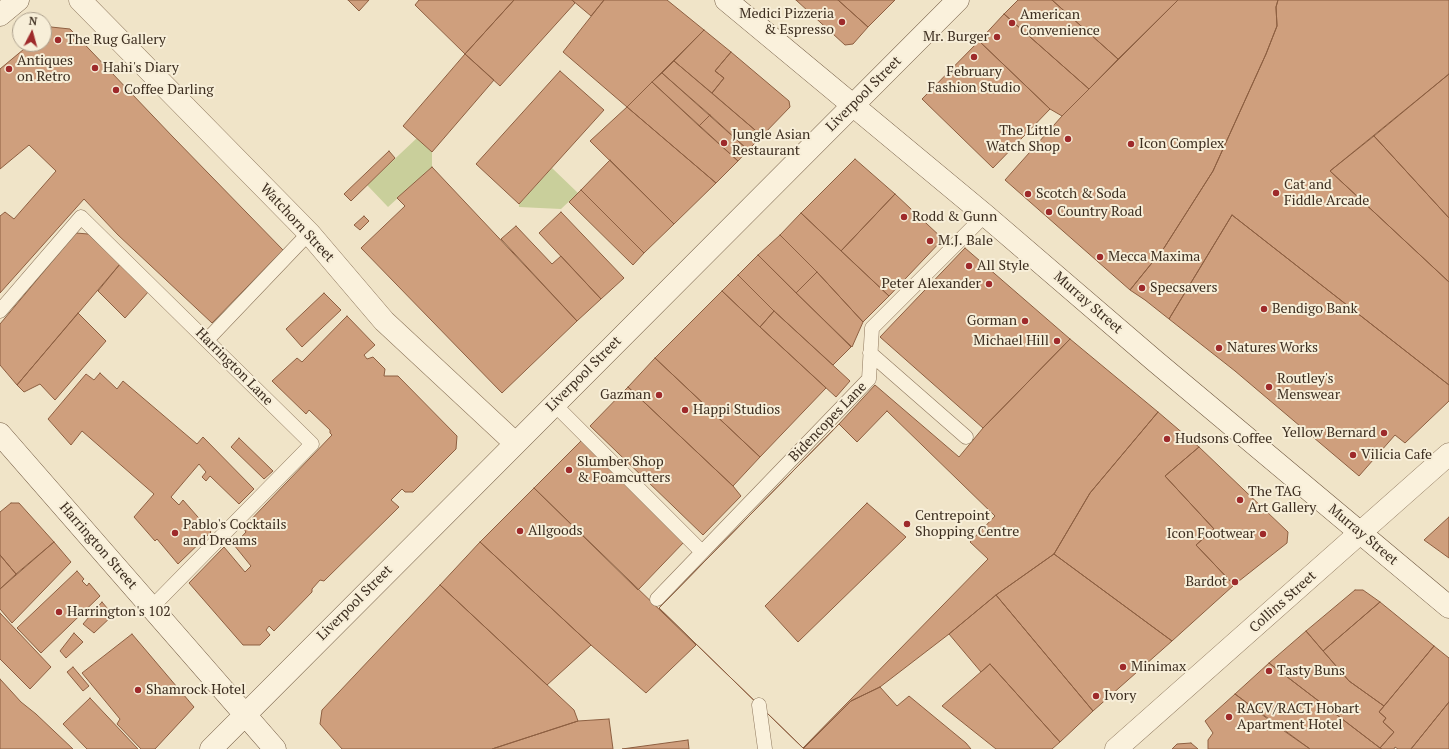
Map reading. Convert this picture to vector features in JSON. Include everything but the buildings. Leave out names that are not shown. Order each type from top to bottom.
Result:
[{"type":"main road","points":[[0,15],[18,0]]},
{"type":"main road","name":"Watchorn Street","points":[[80,0],[309,233],[384,321],[515,443]]},
{"type":"main road","name":"Murray Street","points":[[726,0],[985,215],[1155,361],[1449,607]]},
{"type":"main road","name":"Liverpool Street","points":[[210,749],[958,0]]},
{"type":"main road","name":"Harrington Street","points":[[3,445],[152,607],[275,749]]},
{"type":"main road","name":"Collins Street","points":[[1116,749],[1449,454]]},
{"type":"lane","name":"Bidencopes Lane","points":[[657,599],[869,379],[872,328],[985,215]]},
{"type":"lane","name":"Harrington Lane","points":[[0,311],[81,217],[312,444],[152,607]]},
{"type":"lane","points":[[207,340],[309,233]]},
{"type":"lane","points":[[870,353],[966,437]]},
{"type":"lane","points":[[554,404],[702,552]]},
{"type":"lane","points":[[759,705],[765,749]]},
{"type":"green space","points":[[417,138],[432,152],[432,167],[388,207],[367,185]]},
{"type":"green space","points":[[552,168],[578,193],[561,209],[519,207],[519,204]]},
{"type":"place","name":"Medici Pizzeria & Espresso","points":[[842,22]]},
{"type":"place","name":"American Convenience","points":[[1012,23]]},
{"type":"place","name":"Mr. Burger","points":[[997,37]]},
{"type":"place","name":"The Rug Gallery","points":[[58,40]]},
{"type":"place","name":"February Fashion Studio","points":[[974,57]]},
{"type":"place","name":"Hahi's Diary","points":[[95,68]]},
{"type":"place","name":"Antiques on Retro","points":[[9,69]]},
{"type":"place","name":"Coffee Darling","points":[[116,90]]},
{"type":"place","name":"The Little Watch Shop","points":[[1068,139]]},
{"type":"place","name":"Jungle Asian Restaurant","points":[[724,143]]},
{"type":"place","name":"Icon Complex","points":[[1131,144]]},
{"type":"place","name":"Cat and Fiddle Arcade","points":[[1276,193]]},
{"type":"place","name":"Scotch & Soda","points":[[1028,194]]},
{"type":"place","name":"Country Road","points":[[1049,212]]},
{"type":"place","name":"Rodd & Gunn","points":[[904,217]]},
{"type":"place","name":"M.J. Bale","points":[[930,241]]},
{"type":"place","name":"Mecca Maxima","points":[[1100,257]]},
{"type":"place","name":"All Style","points":[[969,266]]},
{"type":"place","name":"Peter Alexander","points":[[989,284]]},
{"type":"place","name":"Specsavers","points":[[1142,288]]},
{"type":"place","name":"Bendigo Bank","points":[[1264,309]]},
{"type":"place","name":"Gorman","points":[[1025,321]]},
{"type":"place","name":"Michael Hill","points":[[1057,341]]},
{"type":"place","name":"Natures Works","points":[[1219,348]]},
{"type":"place","name":"Routley's Menswear","points":[[1269,387]]},
{"type":"place","name":"Gazman","points":[[659,395]]},
{"type":"place","name":"Happi Studios","points":[[685,410]]},
{"type":"place","name":"Yellow Bernard","points":[[1384,433]]},
{"type":"place","name":"Hudsons Coffee","points":[[1167,439]]},
{"type":"place","name":"Vilicia Cafe","points":[[1353,455]]},
{"type":"place","name":"Slumber Shop & Foamcutters","points":[[569,470]]},
{"type":"place","name":"The TAG Art Gallery","points":[[1240,500]]},
{"type":"place","name":"Centrepoint Shopping Centre","points":[[907,524]]},
{"type":"place","name":"Allgoods","points":[[520,531]]},
{"type":"place","name":"Pablo's Cocktails and Dreams","points":[[175,533]]},
{"type":"place","name":"Icon Footwear","points":[[1263,534]]},
{"type":"place","name":"Bardot","points":[[1235,582]]},
{"type":"place","name":"Harrington's 102","points":[[59,612]]},
{"type":"place","name":"Minimax","points":[[1123,667]]},
{"type":"place","name":"Tasty Buns","points":[[1269,671]]},
{"type":"place","name":"Shamrock Hotel","points":[[138,690]]},
{"type":"place","name":"Ivory","points":[[1096,696]]},
{"type":"place","name":"RACV/RACT Hobart Apartment Hotel","points":[[1229,717]]}]
